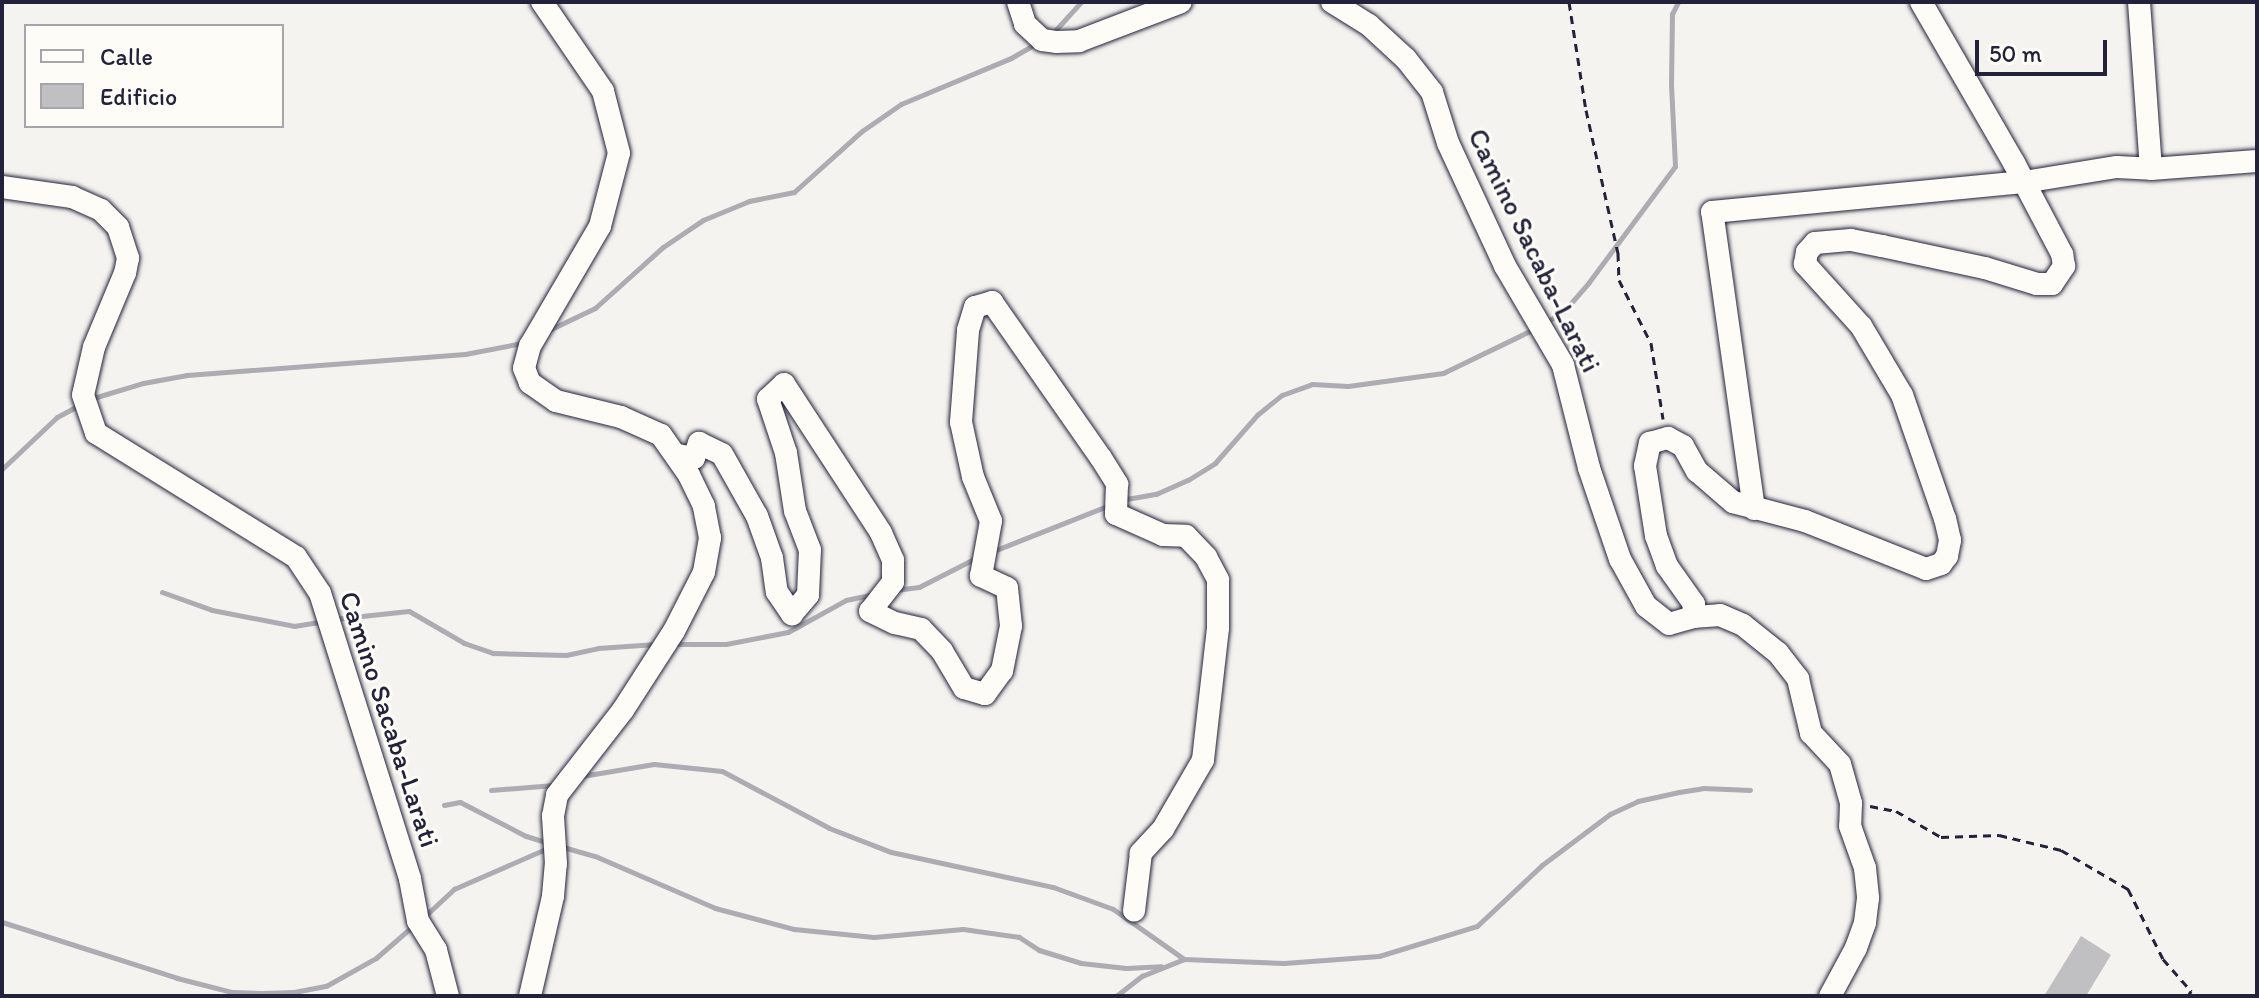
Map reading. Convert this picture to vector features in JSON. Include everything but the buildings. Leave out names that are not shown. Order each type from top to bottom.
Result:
[{"type":"street","points":[[530,996],[553,896],[556,864],[553,816],[557,795],[623,710],[674,631],[704,572],[710,538],[704,506],[678,455],[661,435],[641,424],[556,401],[530,383],[524,368],[530,346],[600,226],[619,153],[616,129],[603,91],[542,2]]},
{"type":"street","points":[[1018,2],[1025,24],[1042,40],[1056,42],[1079,41],[1181,2]]},
{"type":"street","name":"Camino Sacaba-Larati","points":[[1332,2],[1378,34],[1406,59],[1432,92],[1448,143],[1505,266],[1563,365],[1589,468],[1620,559],[1646,606],[1669,624],[1693,617],[1720,615],[1743,625],[1778,653],[1798,679],[1811,733],[1840,764],[1851,803],[1850,826],[1865,868],[1868,898],[1856,948],[1830,996]]},
{"type":"street","points":[[1693,617],[1694,604],[1667,566],[1656,536],[1645,466],[1650,443],[1668,438],[1683,446],[1697,471],[1733,502],[1805,521],[1926,569],[1941,564],[1947,556],[1950,540],[1945,519],[1902,395],[1861,326],[1813,277],[1805,264],[1807,252],[1815,243],[1851,240],[1985,268],[2037,284],[2052,284],[2064,266],[2062,254],[2024,182],[1921,2]]},
{"type":"street","points":[[2139,2],[2151,169]]},
{"type":"street","points":[[1754,509],[1712,212],[2024,182],[2117,167],[2151,169],[2257,161]]},
{"type":"street","name":"Camino Sacaba-Larati","points":[[2,187],[72,197],[101,210],[118,227],[128,258],[125,273],[94,347],[83,395],[96,433],[296,557],[320,593],[410,879],[418,921],[436,950],[448,996]]},
{"type":"street","points":[[678,455],[694,458],[699,443],[722,454],[757,516],[772,558],[777,592],[792,614],[808,595],[810,550],[795,511],[786,453],[768,399],[784,384],[873,520],[893,560],[893,582],[870,611],[895,623],[921,629],[942,651],[964,688],[985,694],[1002,671],[1011,626],[1007,588],[981,576],[991,521],[973,477],[961,422],[968,330],[975,307],[992,302],[1117,484],[1116,514],[1163,535],[1186,536],[1206,557],[1218,580],[1218,628],[1203,760],[1175,811],[1141,853],[1134,911]]},
{"type":"path","points":[[1569,2],[1586,110],[1618,253],[1619,280],[1651,343],[1668,438]]},
{"type":"path","points":[[1851,803],[1896,811],[1941,837],[1999,835],[2061,850],[2128,889],[2163,959],[2191,991],[2188,996]]},
{"type":"waterway","points":[[1052,34],[1081,2]]},
{"type":"waterway","points":[[1545,323],[1564,311],[1589,282],[1675,166],[1671,85],[1672,14],[1678,2]]},
{"type":"waterway","points":[[549,330],[595,308],[663,247],[703,220],[749,201],[794,192],[862,131],[901,104],[1011,58],[1037,43]]},
{"type":"waterway","points":[[1121,500],[1156,494],[1188,480],[1215,463],[1257,415],[1282,395],[1312,384],[1348,386],[1443,373],[1536,328]]},
{"type":"waterway","points":[[90,399],[143,383],[187,375],[465,354],[522,343]]},
{"type":"waterway","points":[[2,469],[57,417],[81,404]]},
{"type":"waterway","points":[[991,552],[1112,504]]},
{"type":"waterway","points":[[895,590],[919,587],[978,557]]},
{"type":"waterway","points":[[162,592],[212,610],[294,626],[324,621]]},
{"type":"waterway","points":[[674,644],[726,644],[788,632],[846,600],[874,594]]},
{"type":"waterway","points":[[334,619],[409,611],[464,643],[493,653],[566,655],[598,648],[656,644]]},
{"type":"waterway","points":[[582,776],[654,764],[722,771],[829,828],[891,852],[1053,887],[1113,909],[1184,959]]},
{"type":"waterway","points":[[491,790],[554,785]]},
{"type":"waterway","points":[[1116,996],[1142,976],[1184,959],[1284,963],[1379,956],[1477,926],[1542,865],[1610,814],[1638,801],[1679,792],[1703,788],[1750,790]]},
{"type":"waterway","points":[[444,805],[460,802],[526,836],[549,843]]},
{"type":"waterway","points":[[563,847],[595,856],[715,908],[794,929],[874,937],[963,929],[1019,937],[1039,950],[1081,963],[1126,968],[1161,966]]},
{"type":"waterway","points":[[425,916],[454,889],[548,848]]},
{"type":"waterway","points":[[2,922],[177,978],[232,992],[263,993],[294,992],[326,986],[376,958],[414,925]]}]
